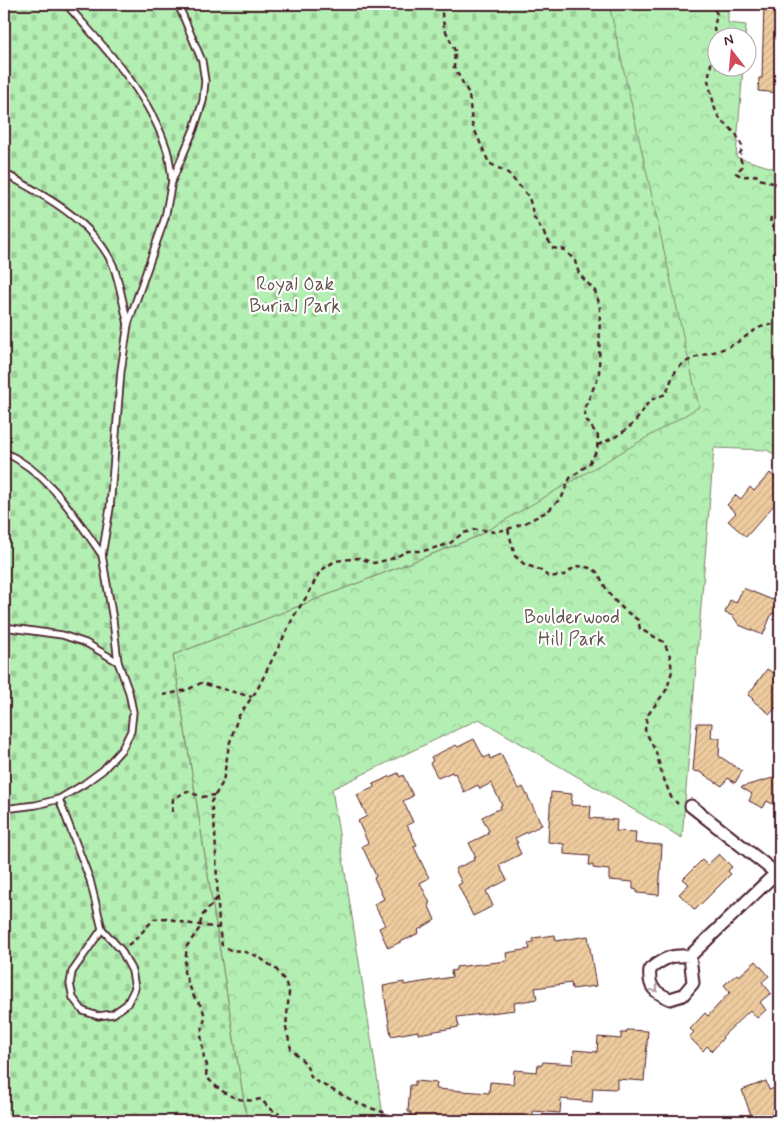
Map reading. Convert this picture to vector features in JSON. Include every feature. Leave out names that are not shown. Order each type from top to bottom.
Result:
[{"type":"street","points":[[690,956],[694,983],[684,995],[670,999],[656,993],[649,980],[650,969],[661,960],[674,955],[690,956],[778,873],[691,806]]},
{"type":"lane","points":[[66,4],[116,63],[144,102],[157,125],[167,151],[172,180]]},
{"type":"lane","points":[[4,809],[36,805],[59,799],[84,784],[103,770],[122,749],[131,731],[133,712],[129,692],[118,662],[102,555],[110,508],[121,371],[128,324],[165,218],[172,180],[194,129],[202,101],[205,81],[202,61],[178,4]]},
{"type":"lane","points":[[4,173],[65,211],[88,229],[104,247],[113,267],[128,324]]},
{"type":"lane","points":[[4,452],[21,460],[40,474],[102,555]]},
{"type":"lane","points":[[4,627],[62,635],[86,643],[118,662]]},
{"type":"lane","points":[[59,799],[90,880],[102,929],[121,950],[132,971],[135,988],[127,1004],[113,1014],[98,1016],[83,1011],[73,998],[70,984],[72,972],[82,955],[102,929]]},
{"type":"path","points":[[387,1121],[386,1114],[383,1112],[361,1105],[312,1079],[306,1064],[291,1049],[286,1028],[289,992],[285,980],[276,969],[257,956],[242,951],[230,950],[222,945],[219,928],[212,802],[222,782],[229,745],[238,717],[257,690],[294,616],[320,572],[335,561],[359,558],[374,563],[391,559],[408,551],[423,551],[449,544],[463,533],[478,529],[494,532],[508,530],[548,512],[562,497],[570,478],[588,464],[597,450],[598,436],[587,421],[584,410],[599,375],[600,306],[595,291],[578,274],[575,261],[565,250],[553,248],[534,218],[529,197],[508,173],[489,163],[472,124],[468,94],[454,67],[455,51],[444,27],[442,14],[444,4]]},
{"type":"path","points":[[680,4],[681,6],[684,4],[691,6],[698,4]]},
{"type":"path","points":[[708,4],[713,7],[717,14],[708,80],[714,109],[736,134],[743,148],[739,155],[743,166],[736,173],[744,176],[756,175],[759,178],[780,185]]},
{"type":"path","points":[[780,217],[770,217],[770,223],[780,232]]},
{"type":"path","points":[[598,444],[618,436],[637,419],[649,400],[666,394],[678,367],[697,356],[732,345],[754,329],[774,324],[780,325]]},
{"type":"path","points":[[508,530],[515,556],[524,564],[540,570],[550,577],[564,575],[576,566],[591,567],[600,575],[609,593],[621,608],[638,620],[640,629],[664,642],[670,656],[672,671],[667,689],[647,716],[645,730],[656,752],[671,797],[679,805],[691,806]]},
{"type":"path","points":[[162,695],[187,690],[202,683],[252,697]]},
{"type":"path","points":[[172,812],[173,799],[187,791],[202,796],[215,795]]},
{"type":"path","points":[[218,897],[202,916],[200,924],[187,946],[184,972],[194,997],[202,1007],[205,1017],[202,1035],[206,1076],[213,1085],[232,1097],[252,1101],[261,1099],[269,1108],[291,1121]]},
{"type":"path","points":[[121,950],[135,940],[154,919],[166,918],[219,928]]},
{"type":"green space","name":"Royal Oak Burial Park","points":[[4,4],[609,4],[699,407],[476,537],[173,655],[247,1121],[4,1121]]},
{"type":"green space","name":"Boulderwood Hill Park","points":[[609,4],[728,4],[728,23],[746,25],[746,28],[706,28],[706,78],[742,78],[736,157],[779,170],[780,172],[780,458],[767,450],[714,448],[682,838],[479,719],[332,789],[384,1121],[247,1121],[173,655],[476,537]]},
{"type":"building","points":[[764,4],[780,4],[780,93],[758,91],[759,78],[762,78]]},
{"type":"building","points":[[770,473],[780,482],[780,498],[746,537],[728,521],[736,513],[727,505],[736,495],[741,499],[750,487],[754,491]]},
{"type":"building","points":[[743,588],[780,603],[776,615],[772,613],[763,635],[739,625],[733,616],[725,613],[730,600],[736,603]]},
{"type":"building","points":[[767,669],[780,677],[780,707],[775,708],[770,714],[748,695]]},
{"type":"building","points":[[697,723],[712,723],[711,738],[720,738],[719,756],[742,771],[735,783],[728,778],[722,786],[700,772],[693,771]]},
{"type":"building","points":[[474,739],[484,758],[489,755],[490,759],[501,754],[516,785],[519,789],[523,787],[542,825],[515,838],[521,854],[499,865],[507,880],[486,891],[493,906],[473,916],[458,885],[462,883],[455,869],[474,860],[473,858],[476,857],[469,843],[488,834],[487,832],[489,831],[482,817],[501,808],[500,806],[502,805],[491,783],[480,789],[478,785],[464,792],[455,773],[453,774],[452,772],[438,778],[430,763],[433,761],[431,757]]},
{"type":"building","points":[[398,773],[400,777],[403,775],[413,796],[403,801],[413,822],[407,825],[417,845],[414,847],[429,878],[420,883],[430,903],[428,904],[435,920],[418,930],[419,933],[388,948],[379,928],[385,925],[374,904],[384,899],[362,846],[368,843],[358,821],[367,816],[357,795],[375,787],[373,784]]},
{"type":"building","points":[[780,776],[780,808],[767,801],[763,808],[749,801],[752,794],[741,787]]},
{"type":"building","points":[[551,792],[572,794],[571,805],[591,806],[590,818],[617,820],[616,831],[636,832],[635,843],[662,845],[659,895],[637,893],[637,890],[633,889],[633,882],[609,880],[609,870],[593,868],[593,865],[589,865],[590,856],[564,854],[564,844],[548,842]]},
{"type":"building","points":[[719,854],[732,867],[728,871],[731,874],[695,910],[679,894],[689,884],[683,879],[702,860],[707,865]]},
{"type":"building","points":[[555,935],[556,941],[588,936],[596,986],[572,989],[571,983],[535,988],[537,999],[514,1003],[515,1010],[457,1017],[459,1027],[418,1034],[418,1031],[391,1036],[383,986],[404,982],[404,985],[452,977],[451,971],[456,970],[456,967],[507,961],[506,953],[530,949],[528,943],[533,942],[533,938]]},
{"type":"building","points":[[756,961],[769,976],[762,982],[771,993],[760,1002],[766,1010],[757,1018],[750,1010],[722,1037],[712,1051],[707,1046],[703,1051],[689,1037],[694,1032],[690,1029],[705,1013],[708,1016],[730,992],[724,985],[737,974],[739,976]]},
{"type":"building","points":[[627,1030],[648,1031],[644,1081],[617,1079],[617,1089],[593,1088],[592,1102],[561,1099],[560,1113],[533,1111],[533,1121],[410,1121],[411,1112],[408,1112],[410,1085],[415,1085],[415,1081],[437,1083],[436,1089],[489,1093],[490,1082],[513,1084],[514,1070],[537,1072],[538,1065],[542,1065],[543,1062],[573,1064],[574,1050],[597,1052],[598,1037],[621,1039],[621,1033],[626,1033]]},
{"type":"building","points":[[766,1081],[769,1090],[780,1086],[780,1121],[753,1121],[742,1090]]}]
